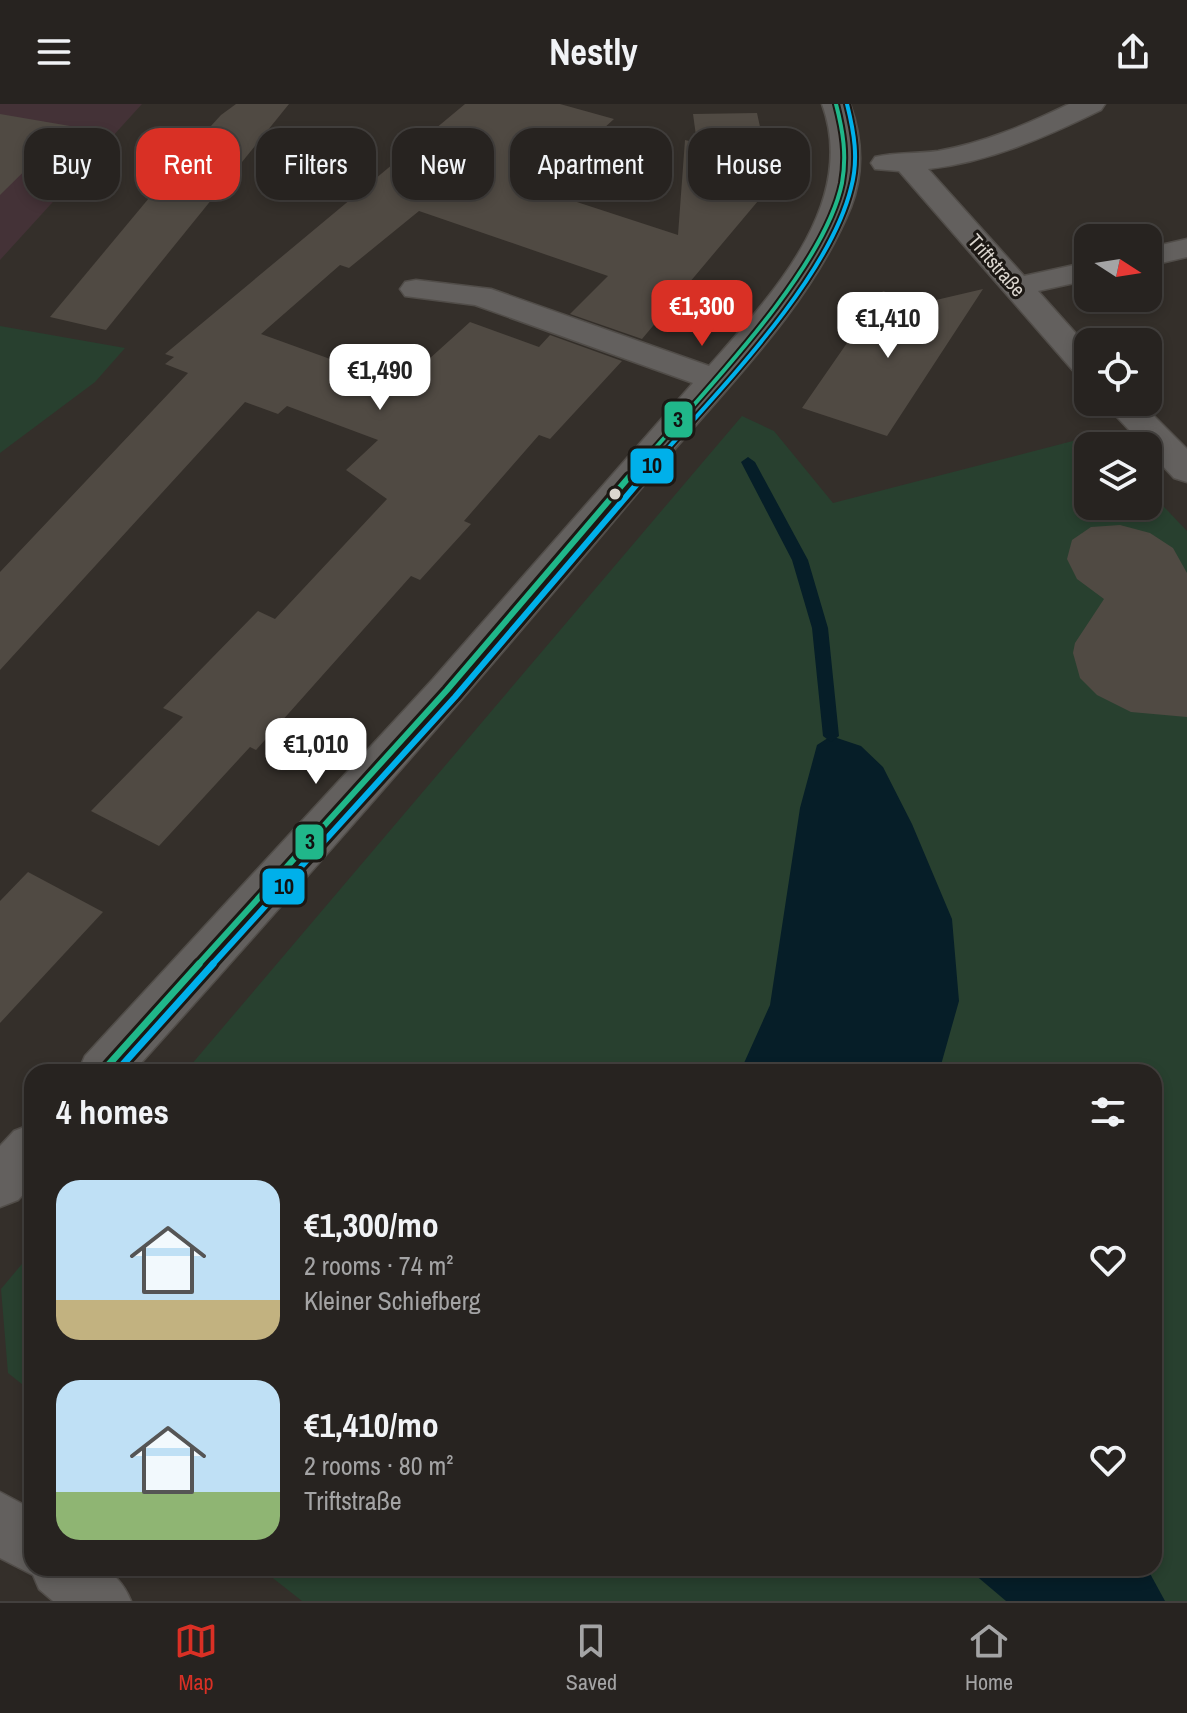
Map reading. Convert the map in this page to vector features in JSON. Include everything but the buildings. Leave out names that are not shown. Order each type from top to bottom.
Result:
[{"type":"street","points":[[109,1064],[556,566],[714,379],[810,257],[837,206],[847,161],[836,104]]},
{"type":"street","points":[[847,161],[908,164],[939,160],[1012,138],[1091,104]]},
{"type":"street","name":"Triftstraße","points":[[908,164],[1074,351]]},
{"type":"street","points":[[1162,254],[1187,248]]},
{"type":"street","points":[[1016,287],[1074,274]]},
{"type":"street","points":[[416,289],[480,296],[714,379]]},
{"type":"street","points":[[1134,416],[1187,470]]},
{"type":"street","points":[[0,1183],[24,1157]]},
{"type":"street","points":[[0,1521],[24,1540]]},
{"type":"street","points":[[70,1576],[101,1601]]},
{"type":"shaded area","points":[[0,104],[142,104],[120,128],[24,128],[24,200],[55,200],[0,260]]},
{"type":"green space","points":[[0,326],[125,348],[95,382],[0,453]]},
{"type":"green space","points":[[742,416],[774,431],[833,503],[1074,441],[1074,520],[1162,520],[1162,505],[1187,531],[1187,1601],[302,1601],[270,1576],[1162,1576],[1162,1064],[192,1064]]},
{"type":"green space","points":[[24,1262],[24,1386],[8,1373],[1,1289]]},
{"type":"water","points":[[831,736],[861,746],[883,767],[912,824],[952,919],[959,1001],[941,1064],[744,1064],[770,1005],[800,808],[817,745]]},
{"type":"water","points":[[976,1576],[1151,1576],[1165,1601],[1006,1601]]},
{"type":"waterway","points":[[748,462],[800,560],[820,628],[831,736]]},
{"type":"transit line","name":"3","points":[[109,1064],[447,690],[778,303],[809,258],[834,210],[845,158],[844,132],[836,104]]},
{"type":"transit line","name":"10","points":[[123,1064],[455,697],[786,309],[832,238],[852,187],[856,160],[854,132],[847,104]]}]
